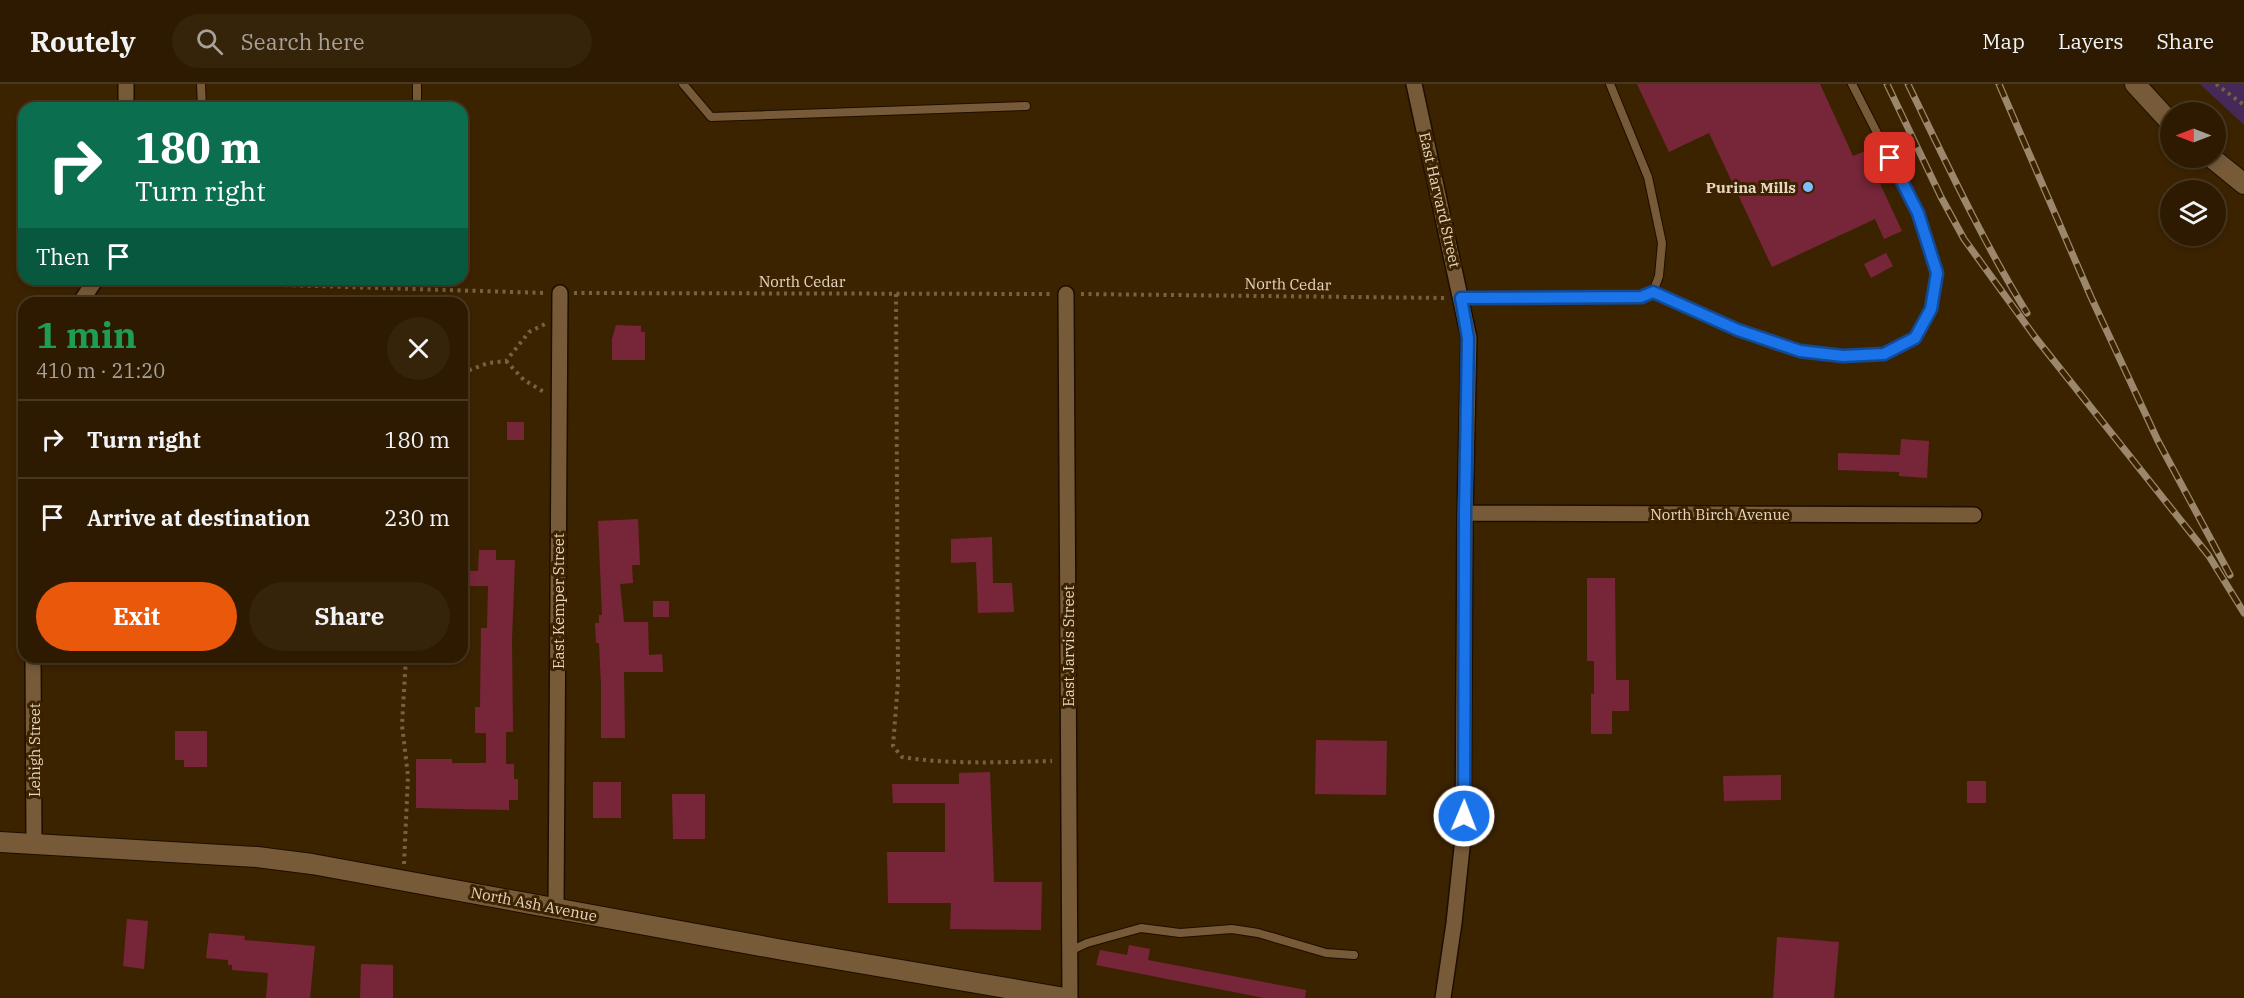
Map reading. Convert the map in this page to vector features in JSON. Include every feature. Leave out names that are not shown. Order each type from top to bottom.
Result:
[{"type":"street","points":[[126,84],[126,102]]},
{"type":"street","name":"East Harvard Street","points":[[1414,84],[1468,338],[1463,838],[1443,998]]},
{"type":"street","points":[[2135,84],[2160,111]]},
{"type":"street","points":[[2224,168],[2244,184]]},
{"type":"street","name":"East Kemper Street","points":[[556,908],[560,293]]},
{"type":"street","name":"East Jarvis Street","points":[[1066,294],[1070,998]]},
{"type":"street","name":"North Birch Avenue","points":[[1465,513],[1974,515]]},
{"type":"street","name":"Lehigh Street","points":[[33,663],[34,843]]},
{"type":"street","name":"North Ash Avenue","points":[[0,842],[256,857],[312,864],[1065,998]]},
{"type":"lane","points":[[201,84],[202,102]]},
{"type":"lane","points":[[417,84],[417,102]]},
{"type":"lane","points":[[683,84],[711,117],[1026,106]]},
{"type":"lane","points":[[1610,84],[1648,177],[1662,243],[1659,276],[1653,292]]},
{"type":"lane","points":[[1461,298],[1641,297],[1653,292],[1749,335],[1800,351],[1843,356],[1884,354],[1915,338],[1931,309],[1937,273],[1918,213],[1852,84]]},
{"type":"lane","points":[[1070,951],[1087,943],[1141,928],[1180,933],[1232,929],[1258,933],[1326,953],[1354,955]]},
{"type":"path","points":[[2216,84],[2244,105]]},
{"type":"path","name":"North Cedar","points":[[286,285],[560,293],[1066,294],[1461,298]]},
{"type":"path","points":[[896,294],[898,682],[893,746],[902,757],[918,760],[969,763],[1069,761]]},
{"type":"path","points":[[468,371],[489,363],[506,361],[529,332],[539,326],[560,322]]},
{"type":"path","points":[[506,361],[524,380],[560,401]]},
{"type":"path","points":[[403,880],[408,776],[402,724],[406,663]]},
{"type":"shaded area","points":[[2200,84],[2244,84],[2244,125],[2226,108],[2226,102],[2219,102]]},
{"type":"building","name":"Purina Mills","points":[[1637,84],[1820,84],[1853,156],[1865,151],[1902,231],[1884,239],[1875,219],[1772,267],[1709,133],[1669,152]]},
{"type":"building","points":[[1886,253],[1893,266],[1871,278],[1864,264]]},
{"type":"building","points":[[616,325],[641,326],[641,332],[645,332],[645,360],[612,360],[612,339]]},
{"type":"building","points":[[507,422],[524,422],[524,440],[507,440]]},
{"type":"building","points":[[1901,439],[1929,441],[1927,478],[1899,476],[1899,472],[1838,470],[1838,453],[1900,455]]},
{"type":"building","points":[[638,519],[640,565],[632,565],[633,583],[620,584],[624,622],[648,622],[649,655],[662,654],[663,672],[624,672],[625,738],[601,738],[599,643],[596,643],[595,623],[599,623],[599,615],[602,615],[598,521]]},
{"type":"building","points":[[992,537],[993,583],[1012,583],[1014,612],[978,613],[976,562],[951,563],[951,539]]},
{"type":"building","points":[[479,550],[496,550],[496,560],[515,560],[512,639],[513,732],[506,732],[506,764],[514,764],[514,779],[518,779],[518,800],[509,800],[509,810],[416,808],[416,759],[452,759],[452,763],[486,763],[486,733],[475,733],[475,707],[480,707],[481,628],[487,628],[488,586],[468,586],[468,571],[478,571]]},
{"type":"building","points":[[1587,578],[1615,578],[1616,680],[1629,680],[1629,711],[1612,711],[1612,734],[1591,734],[1594,661],[1587,661]]},
{"type":"building","points":[[653,601],[669,601],[669,617],[653,617]]},
{"type":"building","points":[[175,731],[207,731],[207,767],[184,767],[184,760],[175,760]]},
{"type":"building","points":[[1316,740],[1387,741],[1386,795],[1315,794]]},
{"type":"building","points":[[990,772],[994,882],[1042,882],[1041,930],[950,929],[951,903],[888,903],[887,852],[945,852],[945,803],[893,803],[892,784],[959,784],[959,773]]},
{"type":"building","points":[[1781,775],[1781,800],[1724,801],[1723,776]]},
{"type":"building","points":[[1967,781],[1986,781],[1986,803],[1967,803]]},
{"type":"building","points":[[593,782],[621,782],[621,818],[593,818]]},
{"type":"building","points":[[672,794],[705,794],[705,839],[673,839]]},
{"type":"building","points":[[127,919],[148,921],[144,969],[123,966]]},
{"type":"building","points":[[209,933],[245,936],[244,940],[315,946],[310,998],[266,998],[268,973],[232,970],[232,965],[228,965],[228,960],[206,958]]},
{"type":"building","points":[[1777,937],[1839,942],[1834,998],[1773,998]]},
{"type":"building","points":[[1129,945],[1150,949],[1148,960],[1306,990],[1305,998],[1264,998],[1096,965],[1100,950],[1127,955]]},
{"type":"building","points":[[361,964],[393,965],[393,998],[360,998]]},
{"type":"railway","points":[[1887,84],[1941,197],[1964,239],[2035,337],[2209,556],[2244,613]]},
{"type":"railway","points":[[1908,84],[1980,229],[2027,313]]},
{"type":"railway","points":[[1999,84],[2091,297],[2158,441],[2230,575]]},
{"type":"place","name":"Purina Mills","points":[[1808,187]]},
{"type":"route","points":[[1464,816],[1468,338],[1461,298],[1641,297],[1653,292],[1760,339],[1800,351],[1843,356],[1884,354],[1915,338],[1931,309],[1937,273],[1918,213],[1890,158]]}]
